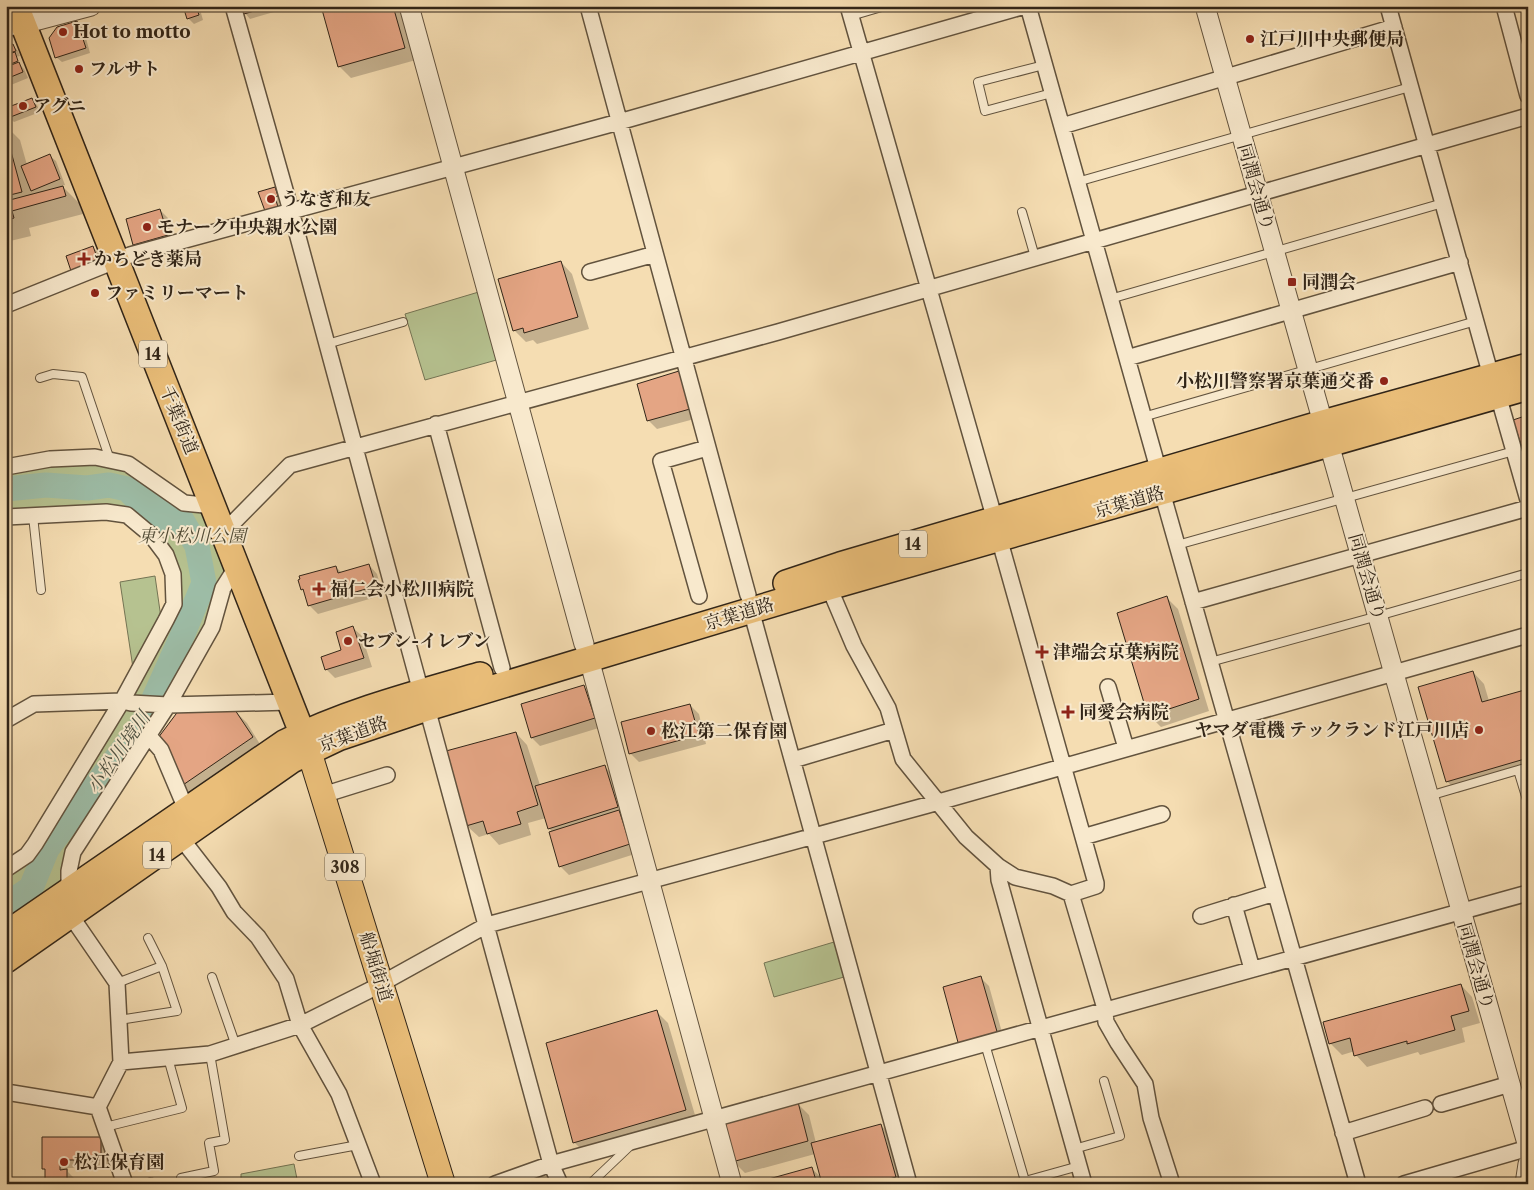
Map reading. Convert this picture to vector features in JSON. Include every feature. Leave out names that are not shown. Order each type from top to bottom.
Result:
[{"type":"highway","name":"千葉街道","points":[[15,20],[115,260],[306,742]]},
{"type":"highway","name":"京葉道路","points":[[6,960],[271,774],[306,742],[332,722],[424,700],[750,603],[829,587],[997,529],[1495,386],[1528,366]]},
{"type":"highway","name":"京葉道路","points":[[1495,386],[1528,386]]},
{"type":"highway","name":"京葉道路","points":[[750,603],[840,565],[997,529]]},
{"type":"highway","name":"京葉道路","points":[[424,700],[502,668],[586,652]]},
{"type":"highway","name":"京葉道路","points":[[6,934],[278,747],[306,742]]},
{"type":"main road","name":"船堀街道","points":[[306,742],[443,1184]]},
{"type":"street","points":[[15,20],[91,6]]},
{"type":"street","points":[[233,6],[487,925],[550,1164],[560,1184]]},
{"type":"street","points":[[409,6],[455,168],[732,1184]]},
{"type":"street","points":[[588,6],[682,357],[910,1184]]},
{"type":"street","points":[[6,305],[115,260],[455,168],[1027,6],[1127,358],[1226,720],[1358,1184]]},
{"type":"street","name":"同潤会通り","points":[[1205,6],[1528,1148]]},
{"type":"street","points":[[1388,6],[1528,500]]},
{"type":"street","points":[[1504,6],[1528,96]]},
{"type":"street","points":[[829,587],[854,646],[888,708],[903,759],[966,837],[981,852],[1013,876],[1053,886],[1071,894],[1096,886],[997,529],[849,11]]},
{"type":"street","points":[[1062,126],[1394,27]]},
{"type":"street","points":[[224,532],[290,465],[778,332],[1528,116]]},
{"type":"street","points":[[590,272],[655,254]]},
{"type":"street","points":[[1127,358],[1460,262]]},
{"type":"street","points":[[436,424],[502,668]]},
{"type":"street","points":[[699,596],[661,461],[707,448]]},
{"type":"street","points":[[6,467],[50,459],[95,457],[128,464],[184,503],[214,506]]},
{"type":"street","points":[[1193,602],[1528,508]]},
{"type":"street","points":[[6,517],[106,512],[127,516],[151,535],[166,555],[173,574],[174,604],[126,702],[35,844],[27,855],[6,869]]},
{"type":"street","points":[[69,891],[68,871],[73,852],[148,735],[164,705],[212,627],[223,588],[237,566]]},
{"type":"street","points":[[121,1062],[210,1054],[300,1025],[381,984],[487,925],[814,837],[1528,635]]},
{"type":"street","points":[[1108,686],[1126,748]]},
{"type":"street","points":[[6,720],[34,704],[126,702],[164,705],[290,702]]},
{"type":"street","points":[[793,760],[894,730]]},
{"type":"street","points":[[148,735],[160,750],[186,809]]},
{"type":"street","points":[[323,795],[387,775]]},
{"type":"street","points":[[1083,837],[1162,814]]},
{"type":"street","points":[[181,838],[220,887],[234,912],[258,937],[286,979],[300,1025],[338,1094],[373,1184]]},
{"type":"street","points":[[998,866],[999,880],[1084,1184]]},
{"type":"street","points":[[1201,916],[1275,893]]},
{"type":"street","points":[[495,1184],[550,1164],[1528,893]]},
{"type":"street","points":[[1071,894],[1104,1005],[1106,1022],[1145,1084],[1151,1118],[1172,1184]]},
{"type":"street","points":[[1234,905],[1252,970]]},
{"type":"street","points":[[70,916],[117,982],[121,1062],[98,1107],[125,1184]]},
{"type":"street","points":[[1441,1104],[1510,1084]]},
{"type":"street","points":[[6,1092],[98,1107]]},
{"type":"street","points":[[1344,1133],[1425,1108]]},
{"type":"street","points":[[1404,1184],[1528,1148]]},
{"type":"street","points":[[1525,1184],[1528,1164]]},
{"type":"lane","points":[[849,11],[885,6]]},
{"type":"lane","points":[[1044,65],[978,82],[985,111],[1052,93]]},
{"type":"lane","points":[[1077,182],[1410,87]]},
{"type":"lane","points":[[1110,299],[1443,204]]},
{"type":"lane","points":[[1022,212],[1035,257]]},
{"type":"lane","points":[[1143,417],[1476,321]]},
{"type":"lane","points":[[327,344],[403,322]]},
{"type":"lane","points":[[40,378],[53,374],[82,376],[110,460]]},
{"type":"lane","points":[[1177,545],[1514,451]]},
{"type":"lane","points":[[33,516],[41,590]]},
{"type":"lane","points":[[1210,662],[1528,573]]},
{"type":"lane","points":[[1428,796],[1528,767]]},
{"type":"lane","points":[[1518,770],[1528,803]]},
{"type":"lane","points":[[119,1020],[177,1012],[162,966],[148,938]]},
{"type":"lane","points":[[117,982],[162,966]]},
{"type":"lane","points":[[212,977],[236,1046]]},
{"type":"lane","points":[[985,1044],[1025,1181],[1079,1166]]},
{"type":"lane","points":[[181,1178],[214,1171],[209,1143],[225,1140],[210,1054]]},
{"type":"lane","points":[[105,1127],[182,1108],[168,1058]]},
{"type":"lane","points":[[1074,1149],[1120,1136],[1104,1081]]},
{"type":"lane","points":[[590,1184],[637,1140]]},
{"type":"lane","points":[[299,1156],[358,1145]]},
{"type":"green space","points":[[482,291],[500,359],[425,380],[405,314]]},
{"type":"green space","name":"東小松川公園","points":[[125,463],[184,503],[214,506],[237,566],[218,607],[87,831],[69,891],[6,934],[6,869],[27,855],[166,620],[173,574],[127,516],[6,517],[6,467]]},
{"type":"green space","points":[[155,576],[161,618],[133,668],[120,582]]},
{"type":"green space","points":[[834,942],[844,977],[774,997],[764,963]]},
{"type":"green space","points":[[294,1164],[298,1184],[241,1184],[241,1174]]},
{"type":"building","points":[[183,6],[196,6],[199,15],[187,19]]},
{"type":"building","points":[[241,6],[271,6],[244,14]]},
{"type":"building","points":[[321,6],[393,6],[405,48],[338,67]]},
{"type":"building","points":[[77,21],[86,48],[55,58],[49,38],[57,27]]},
{"type":"building","points":[[13,44],[16,51],[6,54],[6,46]]},
{"type":"building","points":[[15,52],[18,61],[6,66],[6,55]]},
{"type":"building","points":[[19,62],[23,72],[6,79],[6,67]]},
{"type":"building","points":[[32,98],[36,107],[8,118],[6,108]]},
{"type":"building","points":[[6,133],[22,192],[6,196]]},
{"type":"building","points":[[50,154],[60,179],[31,191],[21,166]]},
{"type":"building","points":[[63,186],[66,196],[12,211],[14,218],[6,221],[6,201]]},
{"type":"building","points":[[275,187],[278,196],[275,197],[278,207],[265,211],[258,192]]},
{"type":"building","name":"モナーク中央親水公園","points":[[160,209],[168,235],[133,245],[126,219]]},
{"type":"building","points":[[93,246],[98,260],[71,271],[66,256]]},
{"type":"building","points":[[561,261],[578,317],[524,333],[523,328],[513,331],[498,279]]},
{"type":"building","points":[[679,371],[690,409],[647,421],[637,384]]},
{"type":"building","points":[[1528,415],[1528,446],[1522,448],[1513,420]]},
{"type":"building","points":[[369,564],[376,586],[308,606],[298,580],[300,579],[299,576],[336,566],[338,573]]},
{"type":"building","points":[[1167,596],[1199,699],[1148,716],[1117,613]]},
{"type":"building","name":"セブン-イレブン","points":[[353,626],[364,658],[325,670],[321,657],[341,650],[336,632]]},
{"type":"building","name":"ヤマダ電機 テックランド江戸川店","points":[[1473,671],[1482,702],[1528,689],[1528,758],[1446,782],[1418,687]]},
{"type":"building","points":[[584,685],[595,718],[531,738],[521,704]]},
{"type":"building","points":[[690,704],[699,735],[629,754],[621,722]]},
{"type":"building","points":[[179,710],[235,710],[253,737],[180,787],[158,738]]},
{"type":"building","points":[[516,732],[538,805],[517,812],[521,824],[487,834],[483,821],[466,826],[446,751]]},
{"type":"building","points":[[605,765],[618,807],[548,829],[535,786]]},
{"type":"building","points":[[619,810],[630,844],[559,867],[549,832]]},
{"type":"building","points":[[981,976],[998,1035],[959,1046],[943,987]]},
{"type":"building","points":[[1461,984],[1469,1011],[1451,1016],[1455,1030],[1407,1044],[1407,1041],[1354,1056],[1350,1038],[1329,1044],[1323,1022]]},
{"type":"building","points":[[657,1010],[686,1110],[573,1143],[546,1043]]},
{"type":"building","points":[[798,1102],[808,1141],[732,1162],[721,1123]]},
{"type":"building","points":[[881,1124],[896,1177],[873,1184],[822,1184],[811,1143]]},
{"type":"building","points":[[42,1137],[101,1137],[101,1160],[60,1160],[60,1170],[67,1169],[67,1184],[45,1184],[45,1169],[42,1169]]},
{"type":"building","points":[[812,1167],[817,1184],[759,1184],[758,1182]]},
{"type":"waterway","name":"小松川境川","points":[[6,489],[46,485],[87,488],[109,485],[127,489],[173,505],[197,546],[204,583],[142,725],[47,849],[31,888],[6,905]]},
{"type":"waterway","name":"小松川境川","points":[[131,493],[156,519],[184,527]]},
{"type":"place","name":"Hot to motto","points":[[63,32]]},
{"type":"place","name":"江戸川中央郵便局","points":[[1250,39]]},
{"type":"place","name":"フルサト","points":[[79,69]]},
{"type":"place","name":"アグニ","points":[[23,106]]},
{"type":"place","name":"うなぎ和友","points":[[271,199]]},
{"type":"place","name":"モナーク中央親水公園","points":[[147,227]]},
{"type":"place","name":"かちどき薬局","points":[[84,259]]},
{"type":"place","name":"同潤会","points":[[1292,282]]},
{"type":"place","name":"ファミリーマート","points":[[95,293]]},
{"type":"place","name":"小松川警察署京葉通交番","points":[[1384,381]]},
{"type":"place","name":"福仁会小松川病院","points":[[319,589]]},
{"type":"place","name":"セブン-イレブン","points":[[348,641]]},
{"type":"place","name":"津端会京葉病院","points":[[1042,652]]},
{"type":"place","name":"同愛会病院","points":[[1068,712]]},
{"type":"place","name":"ヤマダ電機 テックランド江戸川店","points":[[1479,730]]},
{"type":"place","name":"松江第二保育園","points":[[651,731]]},
{"type":"place","name":"松江保育園","points":[[64,1162]]}]
